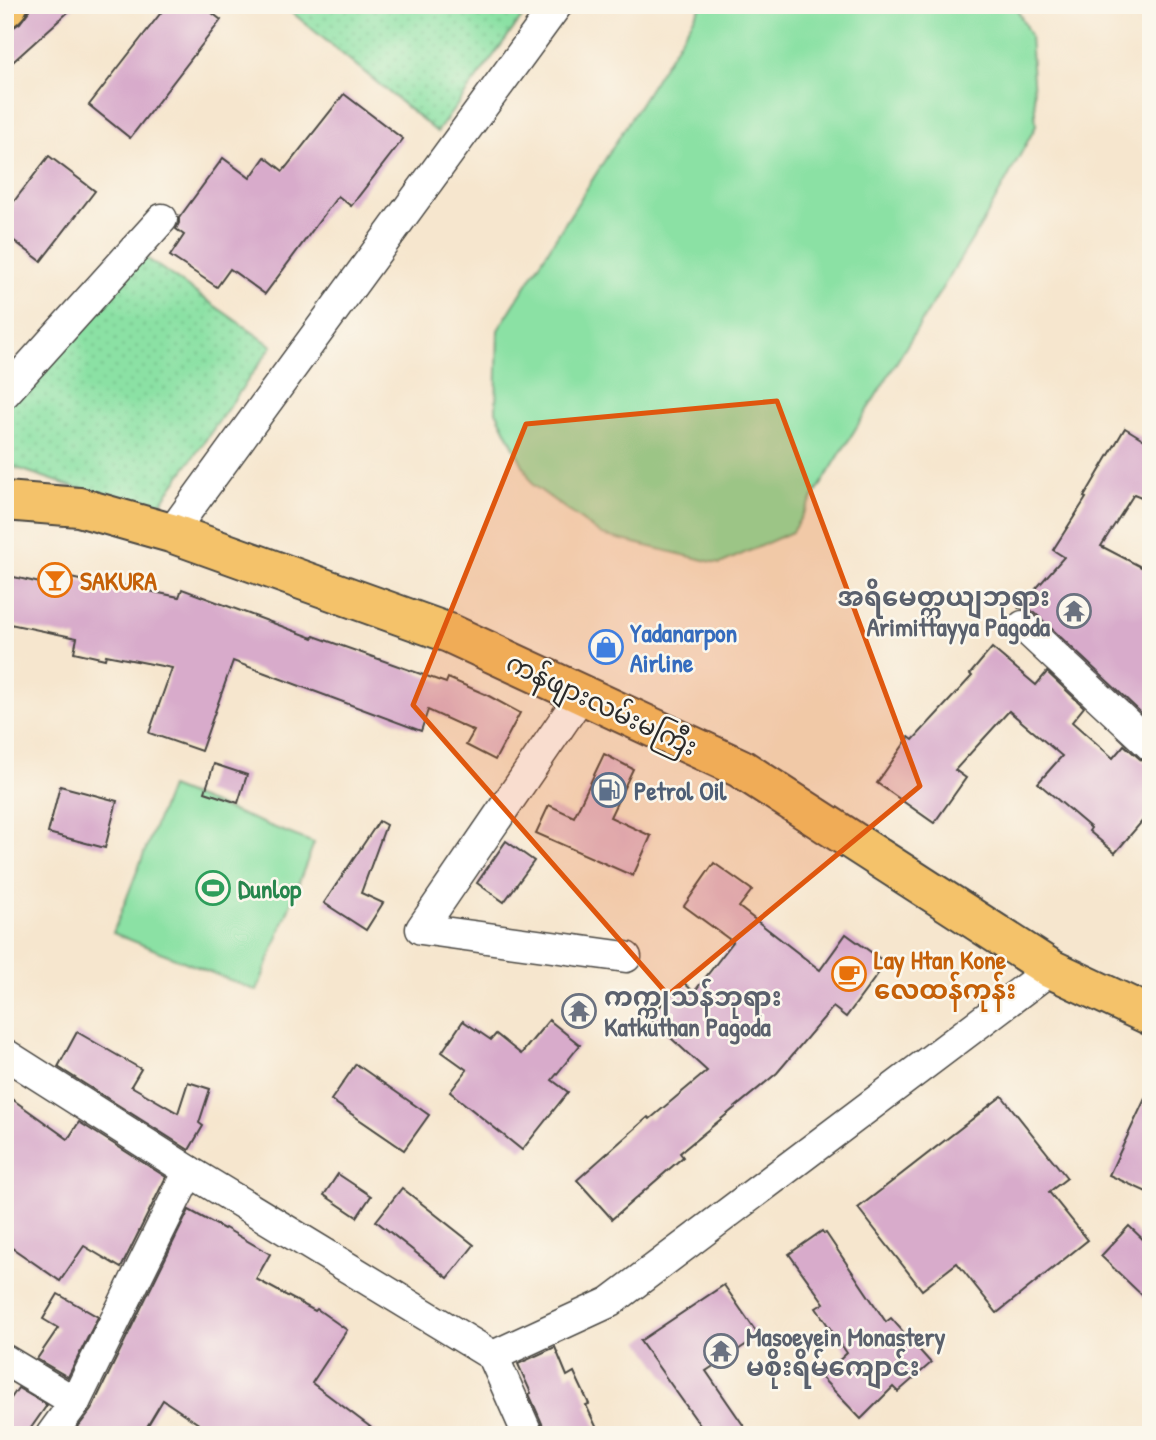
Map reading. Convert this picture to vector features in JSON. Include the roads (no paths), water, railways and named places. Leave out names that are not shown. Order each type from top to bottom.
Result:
[{"type":"main road","name":"ကန်ဖျားလမ်းမကြီး","points":[[5,501],[79,507],[171,533],[449,633],[740,768],[1051,969],[1151,1016]]},
{"type":"street","points":[[171,533],[557,5]]},
{"type":"street","points":[[5,393],[162,219]]},
{"type":"street","points":[[1023,625],[1151,746]]},
{"type":"street","points":[[582,694],[421,929],[626,957]]},
{"type":"street","points":[[493,1356],[610,1302],[1051,969]]},
{"type":"street","points":[[5,1054],[190,1171],[493,1356],[528,1435]]},
{"type":"street","points":[[51,1435],[75,1402],[190,1171]]},
{"type":"street","points":[[5,1360],[75,1402]]},
{"type":"place","name":"SAKURA","points":[[55,580]]},
{"type":"place","name":"အရိမေတ္တယျဘုရား Arimittayya Pagoda","points":[[1074,611]]},
{"type":"place","name":"Yadanarpon Airline","points":[[606,647]]},
{"type":"place","name":"Petrol Oil","points":[[609,790]]},
{"type":"place","name":"Dunlop","points":[[213,888]]},
{"type":"place","name":"Lay Htan Kone လေထန်ကုန်း","points":[[849,974]]},
{"type":"place","name":"ကက္ကုသန်ဘုရား Katkuthan Pagoda","points":[[579,1011]]},
{"type":"place","name":"Masoeyein Monastery မစိုးရိမ်ကျောင်း","points":[[721,1351]]}]
